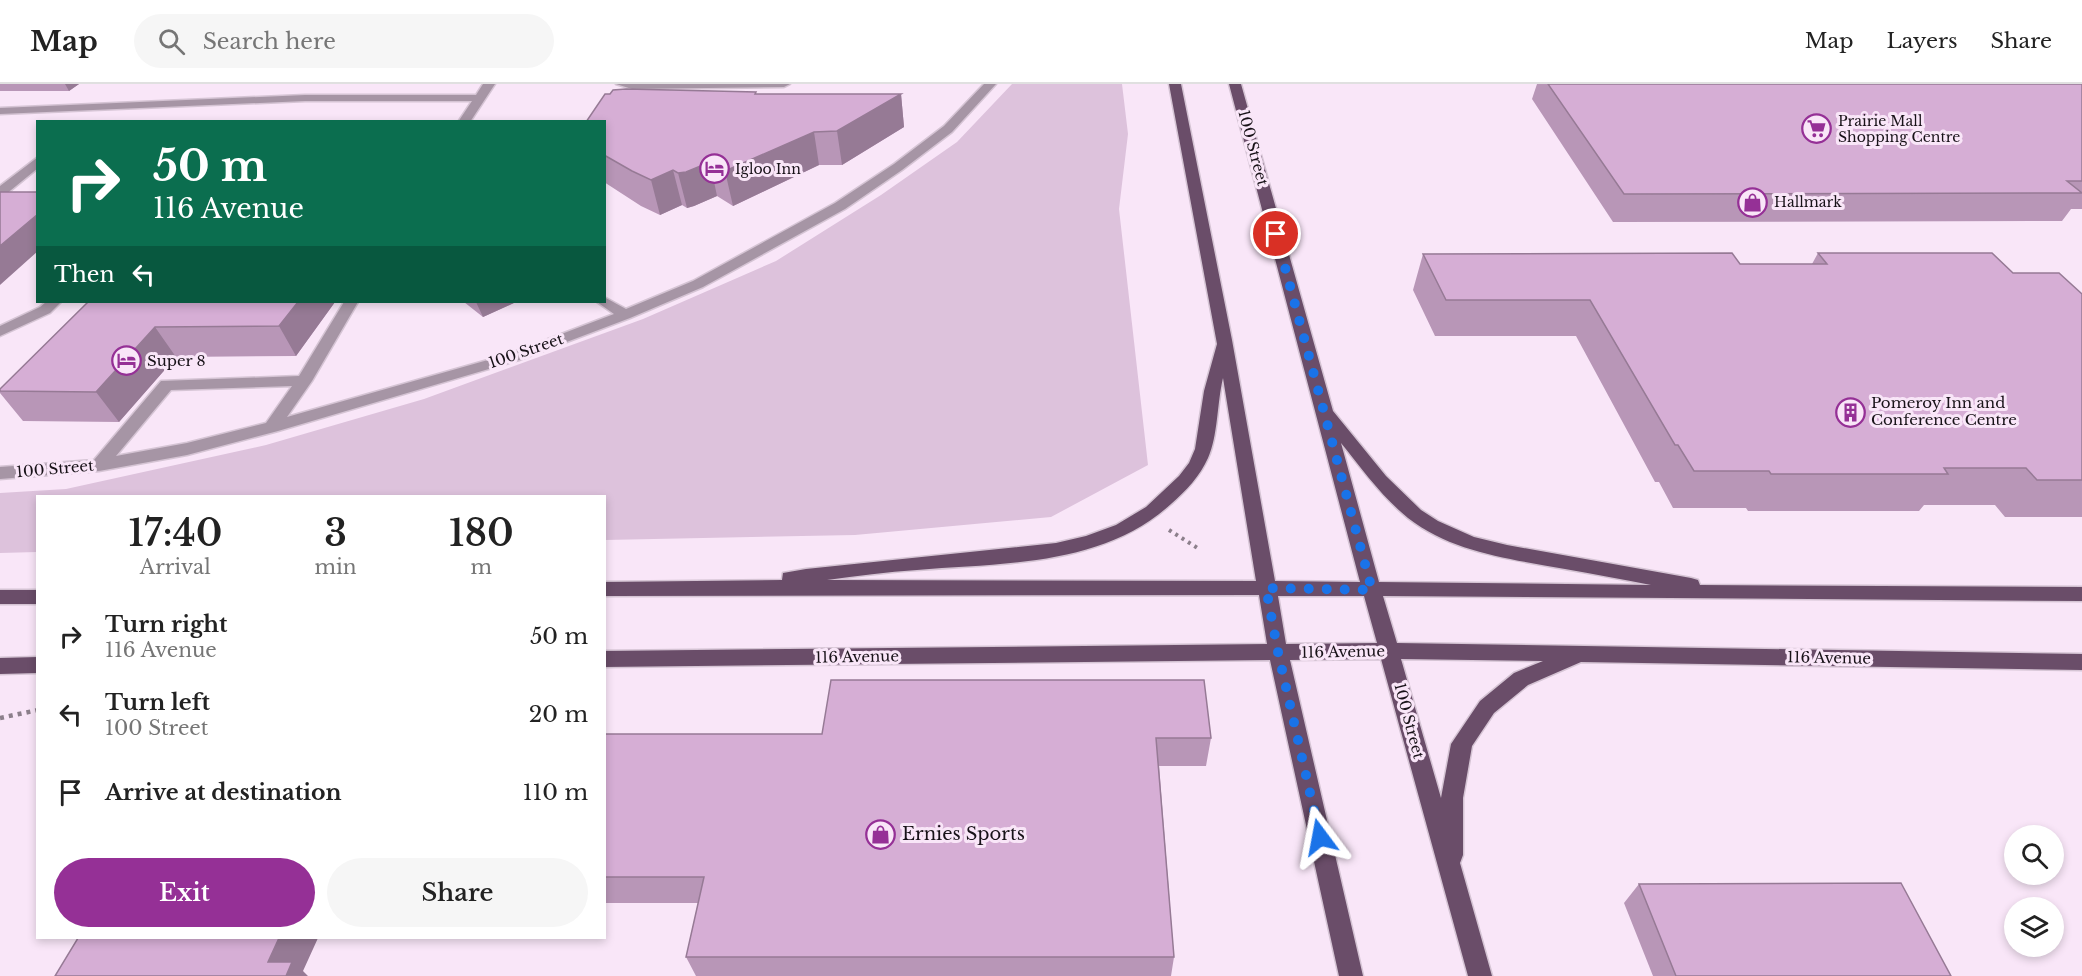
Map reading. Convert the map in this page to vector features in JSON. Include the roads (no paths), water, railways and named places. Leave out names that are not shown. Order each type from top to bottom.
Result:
[{"type":"main road","points":[[1175,84],[1224,340],[1278,652],[1351,976]]},
{"type":"main road","name":"100 Street","points":[[1235,84],[1451,878],[1480,976]]},
{"type":"main road","points":[[735,587],[857,568],[1026,554],[1075,547],[1114,533],[1147,516],[1170,497],[1190,475],[1201,455],[1209,405],[1224,340]]},
{"type":"main road","points":[[1325,411],[1392,494],[1417,516],[1443,532],[1468,542],[1500,550],[1743,594]]},
{"type":"main road","points":[[606,589],[1266,588],[1743,594],[2082,594]]},
{"type":"main road","points":[[0,597],[36,597]]},
{"type":"main road","name":"116 Avenue","points":[[606,659],[1390,651],[2082,662]]},
{"type":"main road","points":[[1451,878],[1452,798],[1462,744],[1487,707],[1521,679],[1580,654]]},
{"type":"main road","points":[[0,666],[36,665]]},
{"type":"street","points":[[465,120],[489,84]]},
{"type":"street","points":[[622,84],[632,86],[784,84]]},
{"type":"street","name":"100 Street","points":[[0,473],[99,465],[186,448],[272,427],[514,357],[625,315],[698,284],[840,206],[948,129],[990,84]]},
{"type":"street","points":[[0,111],[305,98],[479,98]]},
{"type":"street","points":[[0,192],[36,162]]},
{"type":"street","points":[[0,197],[19,197]]},
{"type":"street","points":[[606,302],[625,315]]},
{"type":"street","points":[[0,332],[45,310],[53,303]]},
{"type":"street","points":[[272,427],[304,381],[350,303]]},
{"type":"street","points":[[99,465],[166,385],[304,381]]},
{"type":"place","name":"Prairie Mall Shopping Centre","points":[[1817,129]]},
{"type":"place","name":"Igloo Inn","points":[[714,169]]},
{"type":"place","name":"Hallmark","points":[[1753,202]]},
{"type":"place","name":"Super 8","points":[[126,361]]},
{"type":"place","name":"Pomeroy Inn and Conference Centre","points":[[1850,412]]},
{"type":"place","name":"Ernies Sports","points":[[881,834]]}]
